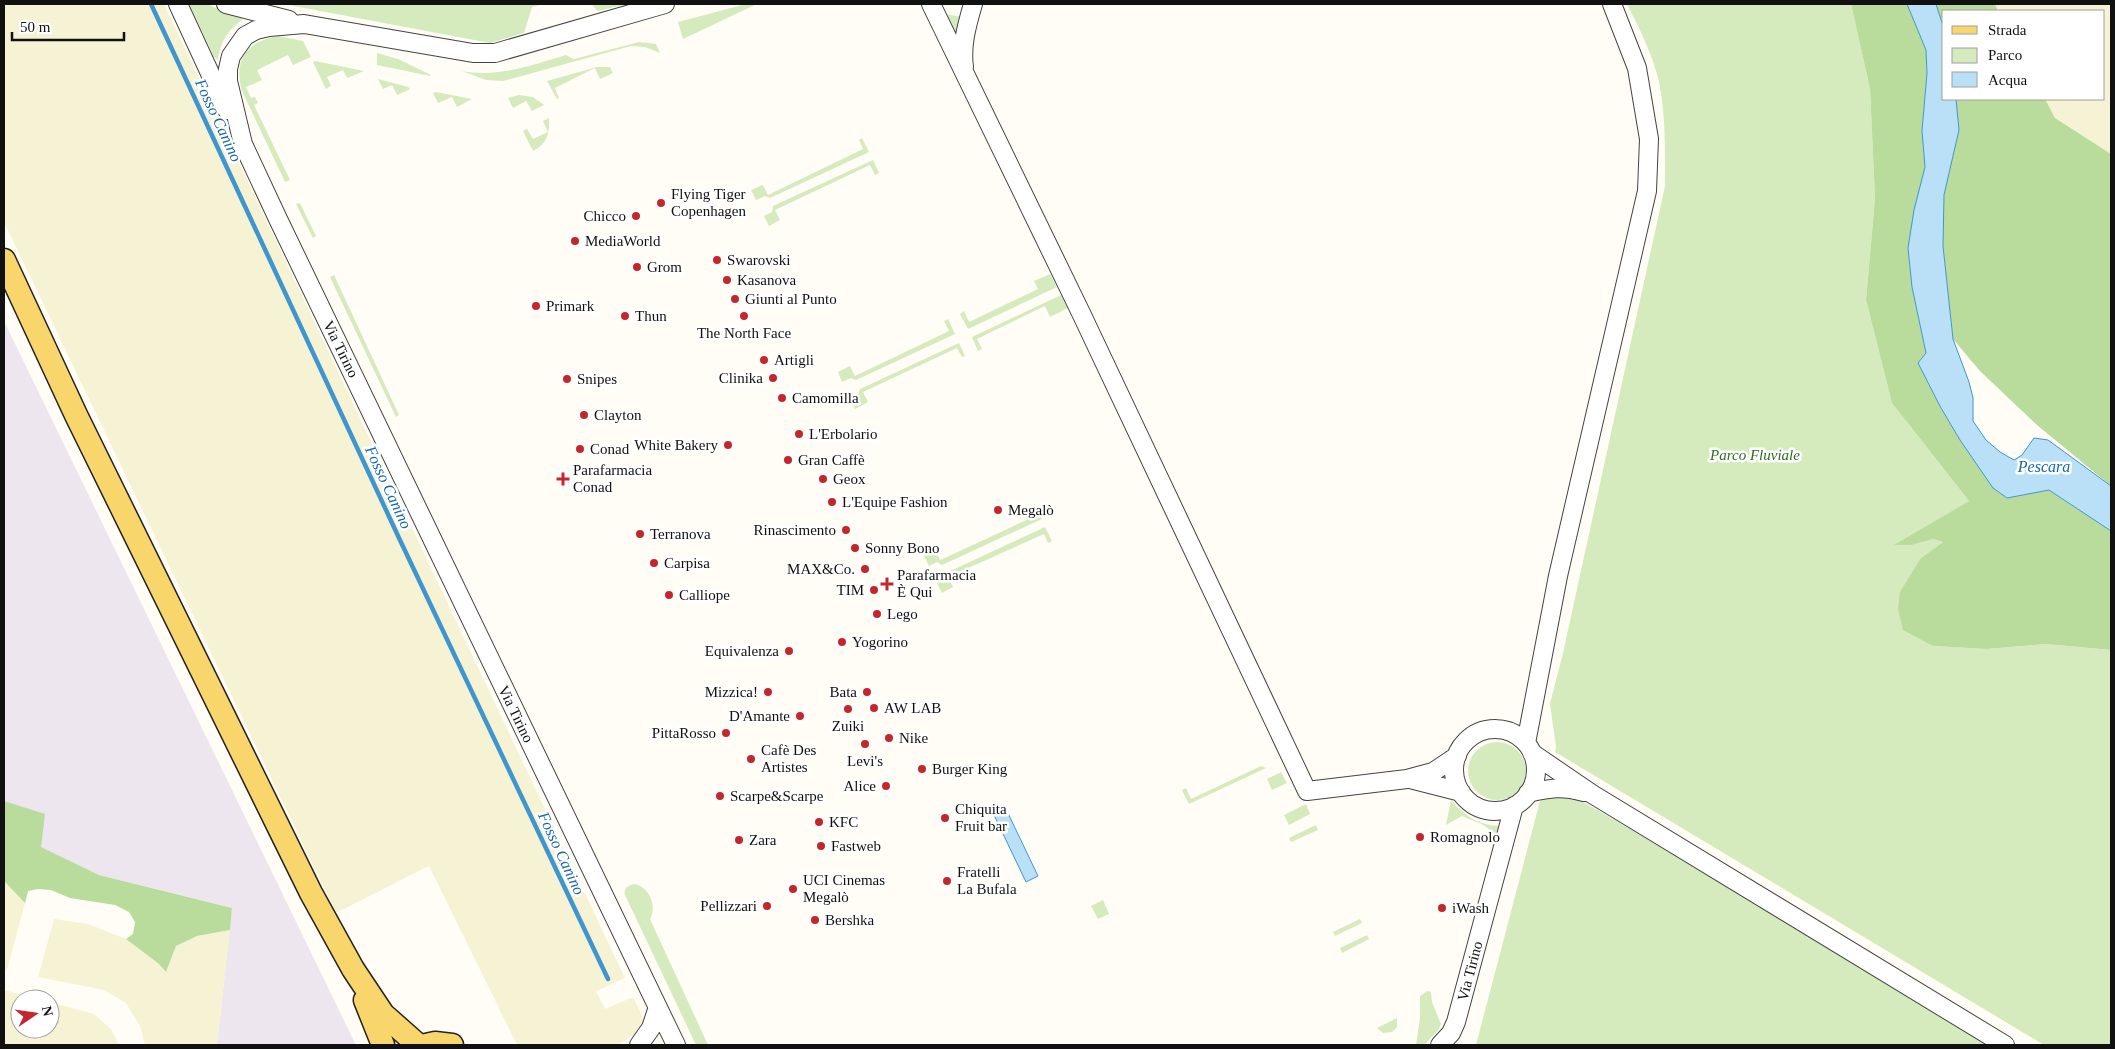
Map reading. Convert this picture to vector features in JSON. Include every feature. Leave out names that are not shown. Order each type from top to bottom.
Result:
[{"type":"main road","points":[[4,260],[76,416],[302,875],[353,969],[383,1014],[418,1045]]},
{"type":"main road","points":[[353,969],[383,1045]]},
{"type":"main road","points":[[426,1045],[435,1043],[452,1045]]},
{"type":"street","points":[[178,4],[243,144]]},
{"type":"street","points":[[226,4],[304,24]]},
{"type":"street","name":"Via Tirino","points":[[665,4],[495,53],[464,52],[304,24],[268,27],[251,32],[241,40],[231,56],[228,81],[243,144],[657,1010],[676,1045]]},
{"type":"street","points":[[931,4],[1081,313],[1307,790],[1408,779],[1433,772],[1457,756]]},
{"type":"street","points":[[964,75],[962,52],[973,4]]},
{"type":"street","points":[[1612,4],[1637,68],[1649,139],[1647,191],[1558,576],[1529,748],[1535,763],[1536,774],[1528,794],[1514,806],[1498,811],[1473,804],[1461,792],[1454,774],[1457,756],[1463,745],[1471,737],[1482,731],[1494,729],[1516,735],[1529,748],[1592,794],[2006,1045]]},
{"type":"street","points":[[1408,779],[1437,784],[1461,792]]},
{"type":"street","points":[[1528,794],[1554,787],[1565,787],[1592,794]]},
{"type":"street","name":"Via Tirino","points":[[1440,1045],[1451,1033],[1456,1022],[1514,806]]},
{"type":"street","points":[[639,1045],[651,1028],[657,1010]]},
{"type":"shaded area","points":[[4,4],[164,4],[625,978],[596,991],[605,1009],[633,997],[645,1022],[636,1034],[617,1045],[517,1045],[429,866],[336,913],[4,222]]},
{"type":"shaded area","points":[[1995,4],[2111,4],[2111,154],[2055,118],[2046,100],[2105,100],[2105,10],[1998,10]]},
{"type":"shaded area","points":[[4,321],[356,1045],[217,1045],[232,908],[99,875],[4,830]]},
{"type":"shaded area","points":[[4,881],[25,903],[7,970],[4,970]]},
{"type":"shaded area","points":[[54,919],[88,924],[126,939],[159,964],[166,972],[176,946],[197,936],[230,930],[217,1045],[145,1045],[140,1026],[126,1003],[104,990],[38,977]]},
{"type":"shaded area","points":[[4,990],[10,992],[10,1039],[60,1039],[60,1005],[94,1014],[111,1029],[119,1045],[4,1045]]},
{"type":"green space","points":[[189,4],[207,4],[243,19],[226,36],[221,46],[218,60],[214,57]]},
{"type":"green space","points":[[283,4],[543,4],[532,7],[524,33],[490,43]]},
{"type":"green space","points":[[591,4],[627,4],[598,11]]},
{"type":"green space","points":[[746,4],[757,4],[683,39],[678,22]]},
{"type":"green space","name":"Parco Fluviale","points":[[1627,4],[1851,4],[1870,89],[1875,198],[1866,300],[1892,403],[1969,501],[1895,545],[1912,545],[1933,539],[1943,542],[1921,558],[1933,646],[1987,649],[2046,644],[2111,650],[2111,1045],[2044,1045],[1555,752],[1556,747],[1550,704],[1563,653],[1665,186],[1664,121],[1659,82],[1641,32]]},
{"type":"green space","points":[[1851,4],[1907,4],[1926,50],[1927,73],[1922,131],[1925,167],[1908,248],[1912,287],[1926,353],[1918,363],[1960,440],[1993,488],[2007,498],[2049,490],[2111,531],[2111,650],[2046,644],[1987,649],[1933,646],[1903,630],[1898,609],[1900,592],[1921,558],[1943,542],[1933,539],[1912,545],[1894,545],[1969,501],[1892,403],[1866,300],[1875,198],[1870,89]]},
{"type":"green space","points":[[1936,4],[1995,4],[1998,10],[1942,10],[1942,23]]},
{"type":"green space","points":[[945,14],[963,17],[957,37],[955,37]]},
{"type":"green space","points":[[278,36],[303,41],[311,57],[293,65],[288,55],[257,70],[262,80],[246,87],[251,98],[255,97],[258,103],[254,105],[290,180],[285,182],[242,91],[239,70],[241,61],[251,47],[258,42]]},
{"type":"green space","points":[[639,42],[656,44],[660,53],[645,47],[631,46],[503,81],[486,80],[462,71],[475,73],[502,72],[566,55],[574,59]]},
{"type":"green space","points":[[377,53],[398,59],[431,75],[377,65]]},
{"type":"green space","points":[[313,62],[364,71],[347,78],[343,70],[327,77],[331,86],[326,89]]},
{"type":"green space","points":[[597,67],[610,67],[613,73],[600,79],[595,68],[555,88],[559,98],[557,99],[547,81]]},
{"type":"green space","points":[[378,79],[410,89],[397,95],[392,85],[383,89]]},
{"type":"green space","points":[[433,93],[472,99],[457,107],[452,97],[438,103]]},
{"type":"green space","points":[[519,95],[533,97],[544,105],[532,111],[526,101],[513,108],[508,98]]},
{"type":"green space","points":[[1956,100],[2046,100],[2055,118],[2111,154],[2111,486],[2037,425],[1980,371],[1953,339],[1943,246],[1944,195],[1959,130]]},
{"type":"green space","points":[[549,118],[549,128],[547,138],[542,145],[533,151],[523,131],[527,129],[533,139],[548,132],[543,121]]},
{"type":"green space","points":[[862,138],[869,152],[770,198],[765,196],[756,200],[751,190],[763,185],[768,195],[863,149],[859,140]]},
{"type":"green space","points":[[873,160],[879,173],[875,175],[870,165],[775,210],[780,220],[769,226],[764,216],[772,212],[773,206]]},
{"type":"green space","points":[[300,203],[316,236],[313,238],[296,204]]},
{"type":"green space","points":[[1050,274],[1057,287],[968,329],[960,314],[964,311],[969,322],[1038,289],[1034,281]]},
{"type":"green space","points":[[334,275],[399,415],[396,417],[330,277]]},
{"type":"green space","points":[[1061,295],[1068,308],[1050,317],[1045,306],[977,339],[982,349],[978,351],[972,337]]},
{"type":"green space","points":[[948,319],[955,334],[856,380],[851,378],[842,382],[838,372],[850,366],[855,376],[949,331],[944,321]]},
{"type":"green space","points":[[959,343],[965,356],[962,357],[957,348],[863,392],[868,402],[855,409],[850,399],[858,395],[860,389]]},
{"type":"green space","points":[[1035,504],[1042,519],[942,565],[937,562],[929,566],[924,556],[935,551],[940,560],[1035,516],[1031,506]]},
{"type":"green space","points":[[1045,527],[1052,541],[1048,543],[1044,534],[948,577],[953,587],[942,593],[937,583],[944,579],[946,573]]},
{"type":"green space","points":[[1497,742],[1513,747],[1521,755],[1526,771],[1521,787],[1513,795],[1497,800],[1481,795],[1473,787],[1468,771],[1473,755],[1481,747]]},
{"type":"green space","points":[[1261,766],[1266,768],[1189,804],[1182,790],[1186,788],[1191,799]]},
{"type":"green space","points":[[1281,772],[1287,783],[1272,790],[1267,779]]},
{"type":"green space","points":[[1556,794],[1580,800],[1632,830],[1988,1045],[1476,1045],[1540,801]]},
{"type":"green space","points":[[1451,800],[1472,819],[1485,824],[1499,826],[1495,846],[1492,846],[1493,839],[1491,833],[1480,823],[1462,816],[1446,825]]},
{"type":"green space","points":[[4,801],[45,814],[41,847],[99,875],[232,908],[230,930],[197,936],[176,946],[166,972],[159,964],[126,939],[133,934],[135,922],[129,912],[115,905],[70,898],[51,890],[38,889],[28,891],[25,903],[4,881]]},
{"type":"green space","points":[[1306,804],[1310,814],[1289,825],[1284,815]]},
{"type":"green space","points":[[1316,825],[1318,830],[1291,842],[1289,838]]},
{"type":"green space","points":[[635,884],[645,889],[651,898],[653,909],[650,919],[708,1045],[696,1045],[625,895],[627,887]]},
{"type":"green space","points":[[1103,900],[1109,914],[1098,919],[1091,906]]},
{"type":"green space","points":[[1360,919],[1362,923],[1335,936],[1333,932]]},
{"type":"green space","points":[[1367,935],[1369,939],[1342,953],[1340,948]]},
{"type":"green space","points":[[1427,991],[1431,992],[1432,1002],[1441,1024],[1438,1031],[1424,1045],[1416,1045],[1420,1018],[1420,996]]},
{"type":"green space","points":[[1397,1018],[1397,1027],[1392,1032],[1383,1033],[1377,1028]]},
{"type":"water","name":"Pescara","points":[[1907,4],[1936,4],[1942,23],[1942,100],[1956,100],[1959,130],[1944,195],[1943,246],[1953,339],[1973,398],[1973,421],[1986,440],[2000,452],[2014,460],[2022,455],[2034,438],[2048,440],[2111,486],[2111,531],[2049,490],[2007,498],[1993,488],[1960,440],[1918,363],[1926,353],[1912,287],[1908,248],[1914,210],[1925,167],[1922,131],[1927,73],[1926,50]]},
{"type":"water","points":[[1006,809],[1038,876],[1026,882],[994,815]]},
{"type":"waterway","name":"Fosso Canino","points":[[151,4],[399,538],[608,979]]},
{"type":"place","name":"Flying Tiger Copenhagen","points":[[661,203]]},
{"type":"place","name":"Chicco","points":[[636,216]]},
{"type":"place","name":"MediaWorld","points":[[575,241]]},
{"type":"place","name":"Swarovski","points":[[717,260]]},
{"type":"place","name":"Grom","points":[[637,267]]},
{"type":"place","name":"Kasanova","points":[[727,280]]},
{"type":"place","name":"Giunti al Punto","points":[[735,299]]},
{"type":"place","name":"Primark","points":[[536,306]]},
{"type":"place","name":"Thun","points":[[625,316]]},
{"type":"place","name":"The North Face","points":[[744,316]]},
{"type":"place","name":"Artigli","points":[[764,360]]},
{"type":"place","name":"Clinika","points":[[773,378]]},
{"type":"place","name":"Snipes","points":[[567,379]]},
{"type":"place","name":"Camomilla","points":[[782,398]]},
{"type":"place","name":"Clayton","points":[[584,415]]},
{"type":"place","name":"L'Erbolario","points":[[799,434]]},
{"type":"place","name":"White Bakery","points":[[728,445]]},
{"type":"place","name":"Conad","points":[[580,449]]},
{"type":"place","name":"Gran Caffè","points":[[788,460]]},
{"type":"place","name":"Parafarmacia Conad","points":[[563,479]]},
{"type":"place","name":"Geox","points":[[823,479]]},
{"type":"place","name":"L'Equipe Fashion","points":[[832,502]]},
{"type":"place","name":"Megalò","points":[[998,510]]},
{"type":"place","name":"Rinascimento","points":[[846,530]]},
{"type":"place","name":"Terranova","points":[[640,534]]},
{"type":"place","name":"Sonny Bono","points":[[855,548]]},
{"type":"place","name":"Carpisa","points":[[654,563]]},
{"type":"place","name":"MAX&Co.","points":[[865,569]]},
{"type":"place","name":"Parafarmacia È Qui","points":[[887,584]]},
{"type":"place","name":"TIM","points":[[874,590]]},
{"type":"place","name":"Calliope","points":[[669,595]]},
{"type":"place","name":"Lego","points":[[877,614]]},
{"type":"place","name":"Yogorino","points":[[842,642]]},
{"type":"place","name":"Equivalenza","points":[[789,651]]},
{"type":"place","name":"Mizzica!","points":[[768,692]]},
{"type":"place","name":"Bata","points":[[867,692]]},
{"type":"place","name":"AW LAB","points":[[874,708]]},
{"type":"place","name":"Zuiki","points":[[848,709]]},
{"type":"place","name":"D'Amante","points":[[800,716]]},
{"type":"place","name":"PittaRosso","points":[[726,733]]},
{"type":"place","name":"Nike","points":[[889,738]]},
{"type":"place","name":"Levi's","points":[[865,744]]},
{"type":"place","name":"Cafè Des Artistes","points":[[751,759]]},
{"type":"place","name":"Burger King","points":[[922,769]]},
{"type":"place","name":"Alice","points":[[886,786]]},
{"type":"place","name":"Scarpe&Scarpe","points":[[720,796]]},
{"type":"place","name":"Chiquita Fruit bar","points":[[945,818]]},
{"type":"place","name":"KFC","points":[[819,822]]},
{"type":"place","name":"Romagnolo","points":[[1420,837]]},
{"type":"place","name":"Zara","points":[[739,840]]},
{"type":"place","name":"Fastweb","points":[[821,846]]},
{"type":"place","name":"Fratelli La Bufala","points":[[947,881]]},
{"type":"place","name":"UCI Cinemas Megalò","points":[[793,889]]},
{"type":"place","name":"Pellizzari","points":[[767,906]]},
{"type":"place","name":"iWash","points":[[1442,908]]},
{"type":"place","name":"Bershka","points":[[815,920]]}]
